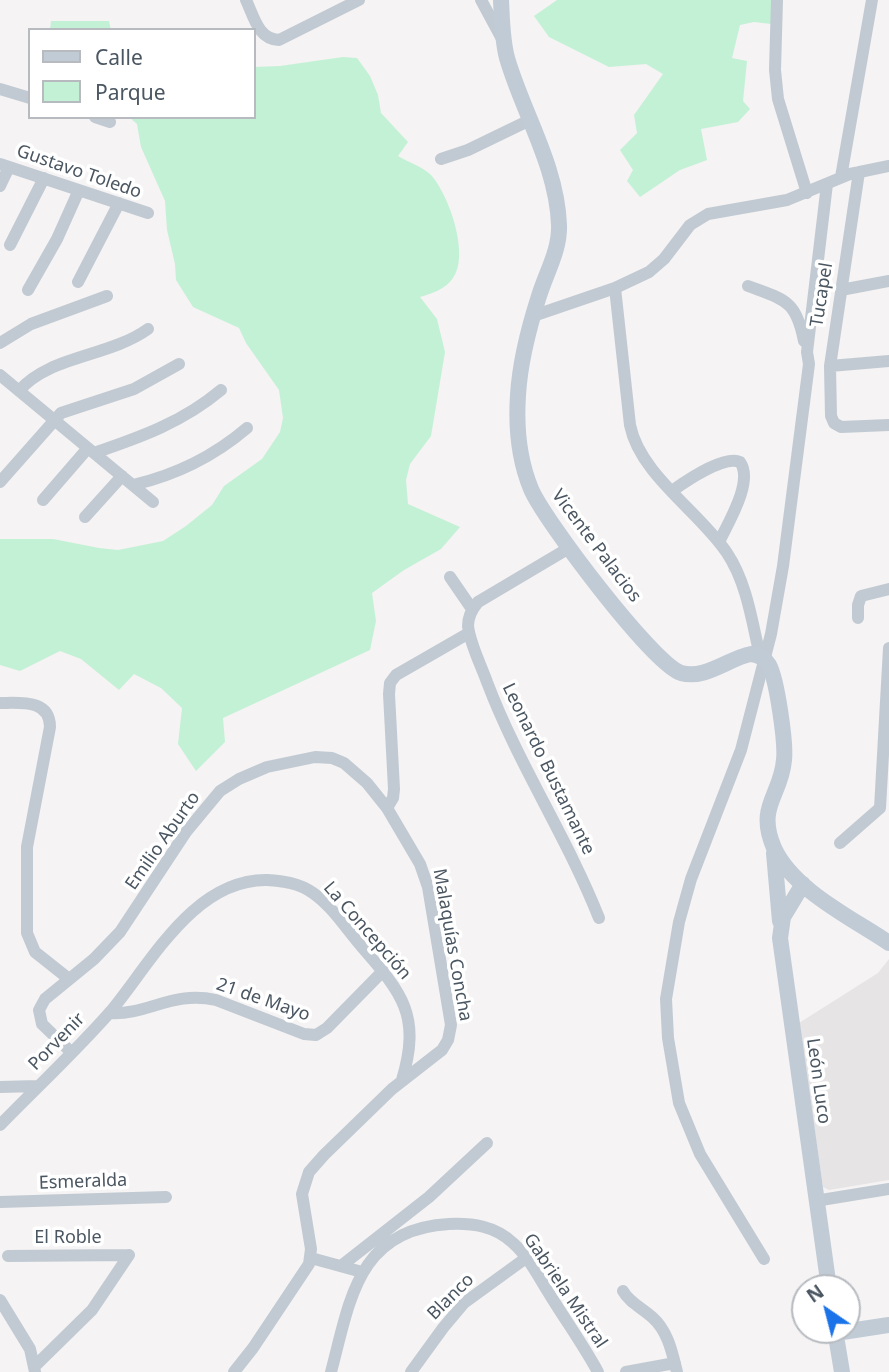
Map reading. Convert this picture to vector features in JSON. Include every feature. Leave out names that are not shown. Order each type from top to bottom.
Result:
[{"type":"main road","name":"Vicente Palacios","points":[[501,0],[504,42],[511,70],[549,172],[559,225],[557,245],[533,316],[518,394],[522,455],[528,481],[536,499],[569,548],[634,628],[672,669],[693,674],[747,655],[762,657]]},
{"type":"main road","points":[[762,657],[770,666],[785,754],[769,806],[768,824],[772,844],[785,867],[803,884],[889,943]]},
{"type":"main road","name":"León Luco","points":[[772,844],[782,953],[827,1274]]},
{"type":"main road","points":[[780,927],[787,908],[803,884]]},
{"type":"main road","points":[[861,1328],[889,1325]]},
{"type":"main road","points":[[837,1344],[842,1372]]},
{"type":"street","points":[[246,0],[261,33],[269,39],[279,40],[359,0]]},
{"type":"street","points":[[481,0],[504,42]]},
{"type":"street","points":[[777,0],[775,70],[778,99],[807,193]]},
{"type":"street","points":[[841,177],[872,0]]},
{"type":"street","points":[[0,89],[28,97]]},
{"type":"street","points":[[101,119],[110,122]]},
{"type":"street","points":[[441,159],[468,150],[530,120]]},
{"type":"street","points":[[0,186],[4,165]]},
{"type":"street","name":"Gustavo Toledo","points":[[4,165],[148,213]]},
{"type":"street","points":[[533,316],[639,278],[658,266],[690,225],[701,217],[714,212],[779,202],[807,193],[841,177],[889,166]]},
{"type":"street","name":"Tucapel","points":[[859,172],[830,366],[830,413],[834,423],[844,427],[889,425]]},
{"type":"street","points":[[10,245],[44,178]]},
{"type":"street","name":"Tucapel","points":[[764,1259],[700,1154],[679,1102],[668,1038],[666,999],[678,922],[696,866],[741,750],[775,613],[783,566],[827,184]]},
{"type":"street","points":[[28,290],[57,239],[79,190]]},
{"type":"street","points":[[78,282],[119,204]]},
{"type":"street","points":[[841,290],[889,281]]},
{"type":"street","points":[[748,286],[793,308],[800,321],[808,358]]},
{"type":"street","points":[[615,288],[631,433],[642,454],[719,542],[733,562],[741,580],[762,657]]},
{"type":"street","points":[[0,343],[31,324],[107,296]]},
{"type":"street","points":[[19,391],[43,371],[120,345],[148,329]]},
{"type":"street","points":[[830,366],[889,361]]},
{"type":"street","points":[[0,482],[53,419],[66,410],[148,383],[179,364]]},
{"type":"street","points":[[0,376],[153,502]]},
{"type":"street","points":[[43,500],[91,451],[173,424],[221,390]]},
{"type":"street","points":[[133,485],[164,477],[194,464],[222,448],[247,428]]},
{"type":"street","points":[[672,491],[728,460],[740,462],[744,469],[744,485],[719,542]]},
{"type":"street","points":[[85,517],[122,476]]},
{"type":"street","points":[[387,808],[393,798],[394,789],[390,683],[400,672],[470,632],[469,617],[472,609],[483,598],[569,548]]},
{"type":"street","points":[[450,577],[472,609]]},
{"type":"street","points":[[858,618],[861,596],[889,589]]},
{"type":"street","name":"Leonardo Bustamante","points":[[470,632],[512,741],[581,876],[599,918]]},
{"type":"street","points":[[840,843],[885,811],[889,648]]},
{"type":"street","points":[[0,703],[37,705],[49,718],[50,727],[27,847],[27,933],[35,952],[69,979]]},
{"type":"street","name":"Emilio Aburto","points":[[71,1052],[42,1024],[40,1006],[120,932],[201,813],[220,791],[239,779],[279,763],[325,757],[339,760],[354,770],[387,808]]},
{"type":"street","name":"Malaquías Concha","points":[[310,1258],[303,1200],[306,1177],[324,1154],[402,1080],[442,1050],[448,1040],[451,1025],[424,874],[387,808]]},
{"type":"street","name":"La Concepción","points":[[109,1013],[154,953],[184,920],[221,892],[246,882],[285,882],[312,892],[383,971],[402,999],[410,1023],[410,1046],[402,1080]]},
{"type":"street","name":"21 de Mayo","points":[[109,1013],[126,1013],[171,999],[200,997],[313,1035],[327,1028],[383,971]]},
{"type":"street","name":"Porvenir","points":[[0,1125],[109,1013]]},
{"type":"street","points":[[0,1087],[38,1086]]},
{"type":"street","points":[[341,1266],[367,1253],[486,1143]]},
{"type":"street","points":[[816,1201],[889,1189]]},
{"type":"street","name":"Esmeralda","points":[[0,1202],[166,1197]]},
{"type":"street","name":"Gabriela Mistral","points":[[331,1372],[367,1253],[383,1248],[416,1230],[436,1225],[465,1223],[499,1232],[516,1245],[598,1372]]},
{"type":"street","name":"El Roble","points":[[8,1256],[129,1255],[92,1310],[35,1369]]},
{"type":"street","points":[[234,1372],[306,1269],[310,1258],[362,1272]]},
{"type":"street","name":"Blanco","points":[[411,1372],[464,1303],[526,1258]]},
{"type":"street","points":[[623,1291],[653,1317],[662,1329],[669,1341],[676,1368],[626,1372]]},
{"type":"street","points":[[0,1300],[27,1343],[35,1369]]},
{"type":"shaded area","points":[[889,959],[889,1180],[829,1190],[823,1187],[799,1023],[878,973]]},
{"type":"green space","points":[[557,0],[771,0],[771,24],[754,22],[740,25],[732,58],[747,61],[743,101],[750,109],[738,122],[701,129],[707,160],[680,170],[640,197],[627,181],[633,170],[620,150],[637,133],[634,115],[663,74],[646,64],[609,67],[549,37],[534,16]]},
{"type":"green space","points":[[51,21],[109,21],[111,28],[50,28]]},
{"type":"green space","points":[[343,57],[357,58],[370,76],[378,95],[381,113],[408,142],[398,156],[431,175],[450,210],[458,241],[458,268],[450,282],[433,293],[420,297],[437,319],[445,352],[431,436],[410,464],[406,480],[408,504],[460,527],[441,549],[404,570],[372,593],[376,621],[370,650],[223,718],[225,742],[196,771],[178,744],[182,708],[161,688],[134,674],[119,690],[81,659],[60,651],[20,671],[0,665],[0,539],[53,539],[118,550],[163,541],[212,505],[224,486],[262,459],[280,432],[283,418],[279,390],[246,343],[239,328],[193,307],[176,280],[165,201],[141,147],[137,124],[131,119],[256,119],[256,67]]}]
